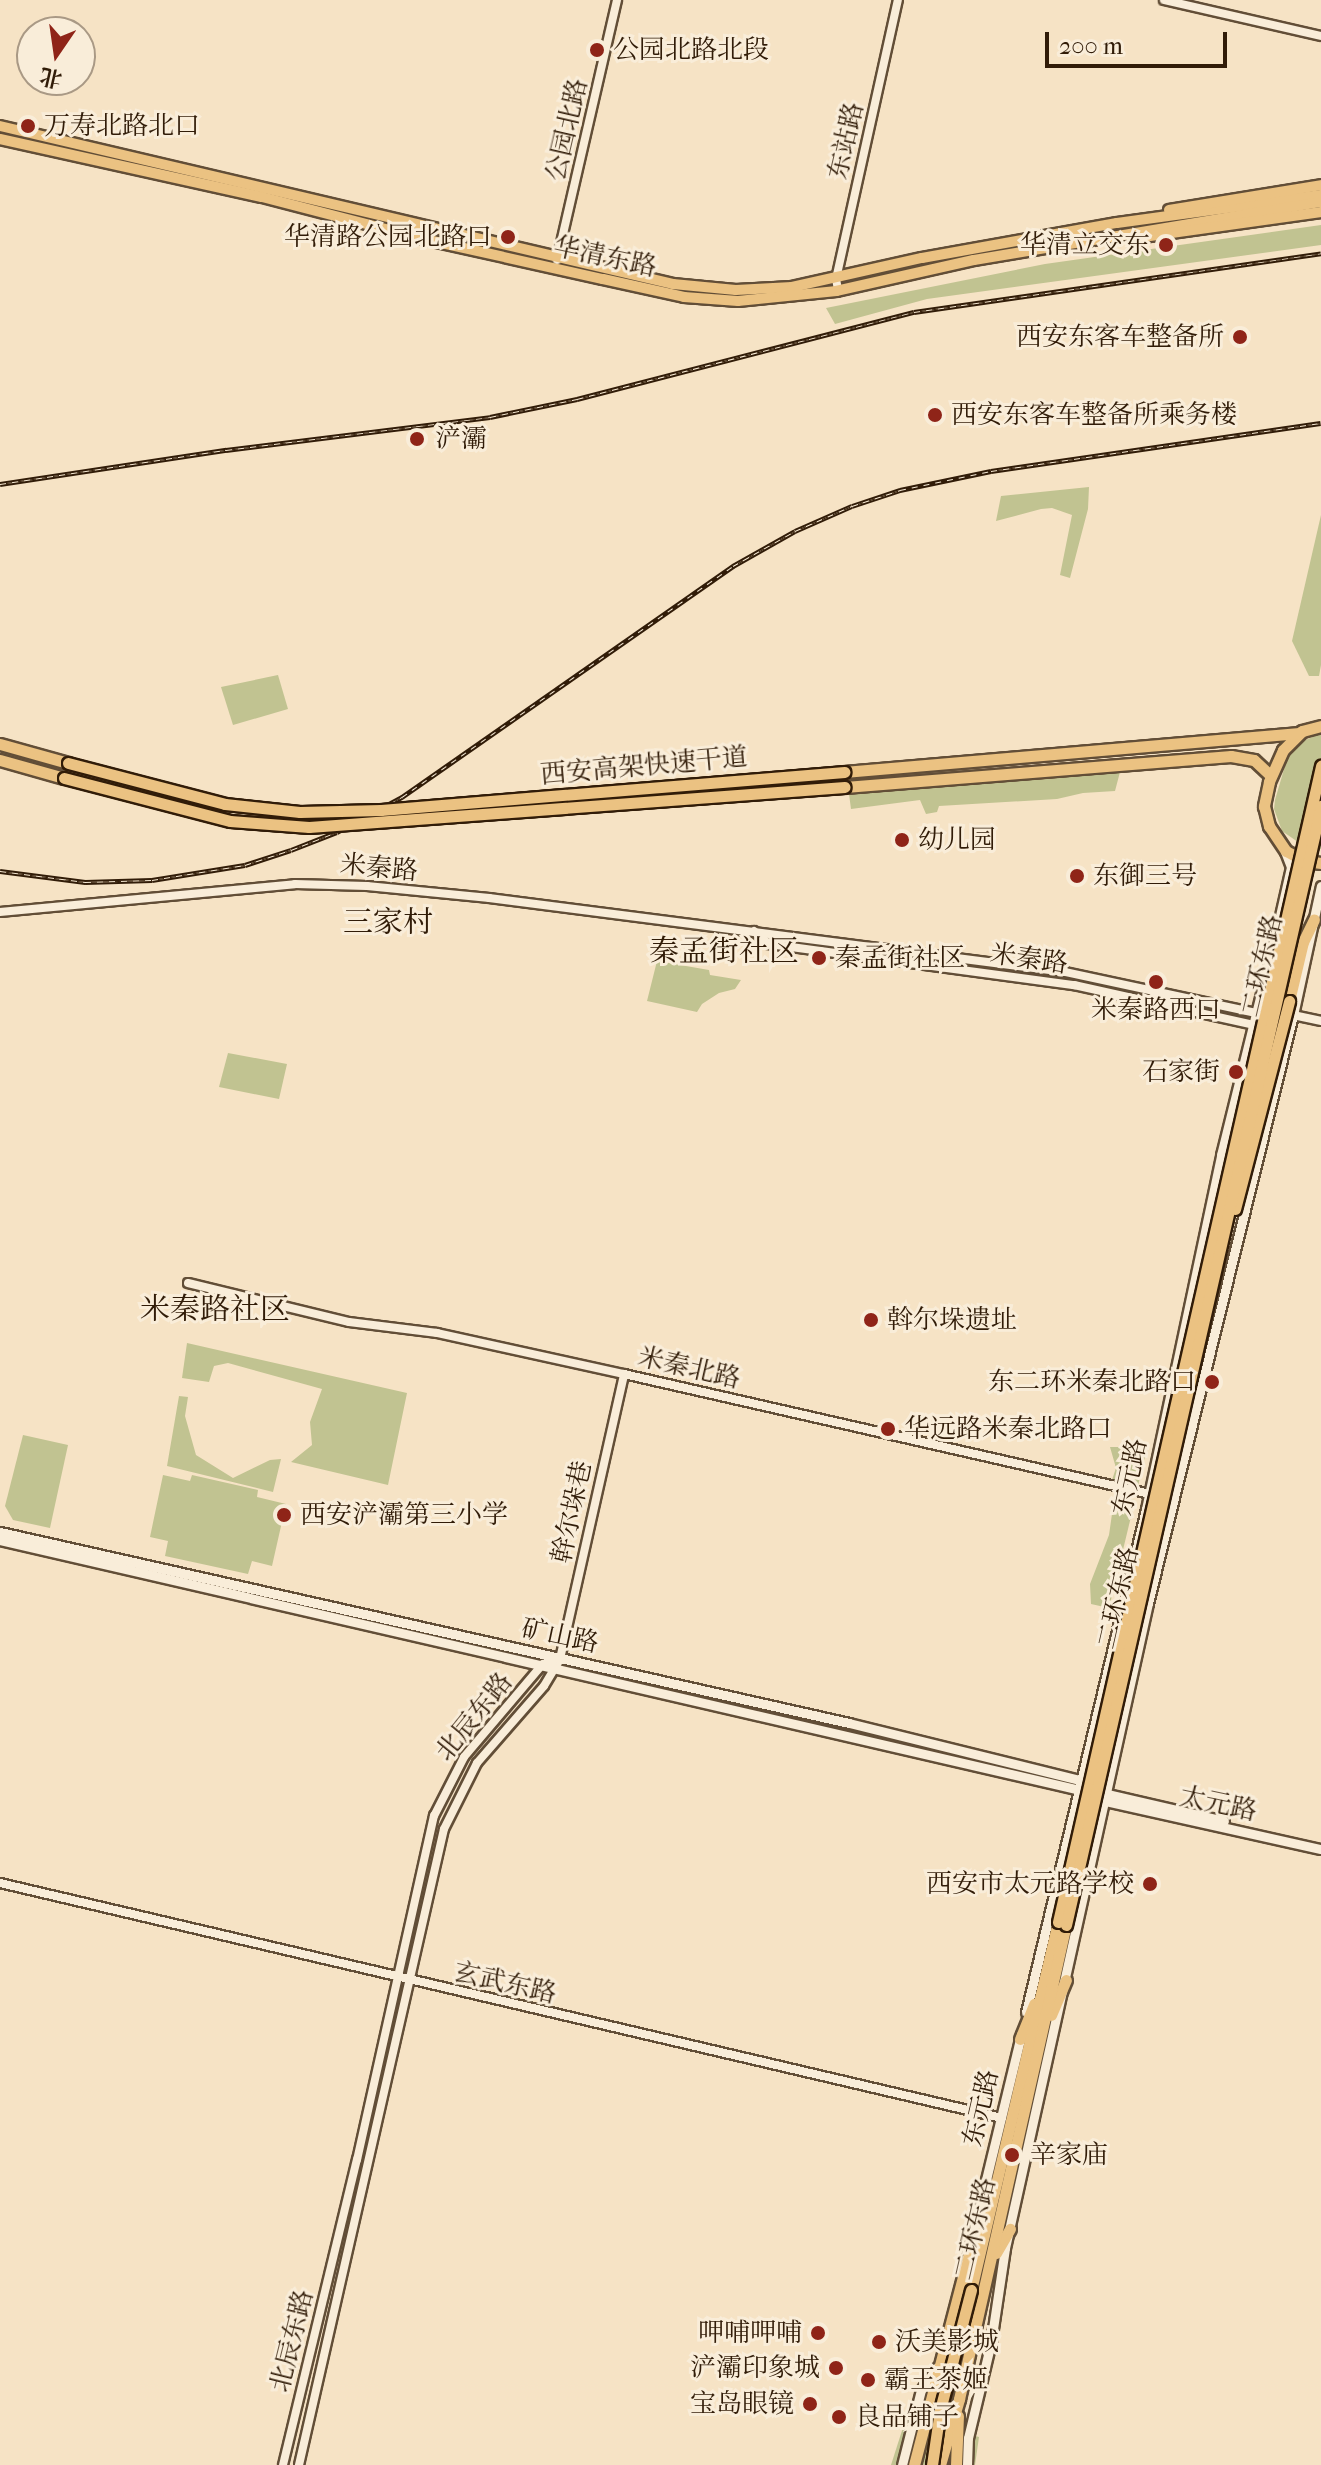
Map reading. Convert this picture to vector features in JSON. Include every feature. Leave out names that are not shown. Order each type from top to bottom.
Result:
[{"type":"highway","name":"西安高架快速干道","points":[[0,744],[225,804],[312,813],[1299,733],[1320,723]]},
{"type":"highway","points":[[1299,733],[1283,750],[1271,776],[1265,800],[1266,816],[1282,847],[1301,859],[1321,863]]},
{"type":"highway","name":"西安高架快速干道","points":[[0,760],[218,818],[309,827],[1231,756],[1254,760],[1271,776]]},
{"type":"highway","name":"二环东路","points":[[1216,1248],[1321,766]]},
{"type":"highway","name":"二环东路","points":[[959,2399],[1039,2046],[1062,1923],[1216,1248],[1321,806]]},
{"type":"highway","points":[[1216,1248],[1242,1191],[1303,942],[1314,919]]},
{"type":"highway","points":[[1216,1248],[1223,1171],[1279,920]]},
{"type":"highway","points":[[932,2465],[940,2410],[989,2221],[1047,1973],[1062,1923]]},
{"type":"highway","points":[[1020,2039],[1047,1973]]},
{"type":"highway","points":[[1039,2046],[1066,1980]]},
{"type":"highway","points":[[911,2465],[968,2257],[989,2221]]},
{"type":"highway","points":[[990,2264],[1010,2229]]},
{"type":"highway","points":[[940,2465],[959,2399]]},
{"type":"highway","points":[[956,2465],[959,2399]]},
{"type":"main road","name":"华清东路","points":[[0,126],[704,298],[761,300],[1097,240],[1206,215]]},
{"type":"main road","name":"华清东路","points":[[0,139],[556,263]]},
{"type":"main road","points":[[1117,223],[1177,208],[1321,185]]},
{"type":"main road","points":[[1206,215],[1321,195]]},
{"type":"main road","points":[[1206,215],[1321,202]]},
{"type":"main road","points":[[1097,240],[1166,235],[1321,212]]},
{"type":"main road","name":"华清东路","points":[[837,284],[922,258],[1117,223],[1206,215]]},
{"type":"main road","name":"东元路","points":[[968,2257],[1149,1494],[1219,1164],[1291,867],[1282,847]]},
{"type":"main road","name":"东元路","points":[[967,2465],[968,2438],[991,2342],[1005,2248],[1106,1798],[1321,886]]},
{"type":"main road","name":"矿山路","points":[[0,1532],[1079,1784],[1106,1798]]},
{"type":"main road","name":"矿山路","points":[[0,1540],[543,1664],[559,1663]]},
{"type":"main road","name":"太元路","points":[[1106,1798],[1321,1843]]},
{"type":"main road","name":"太元路","points":[[1106,1798],[1321,1849]]},
{"type":"main road","points":[[902,2465],[921,2390],[939,2364]]},
{"type":"street","name":"公园北路","points":[[556,263],[617,0]]},
{"type":"street","name":"东站路","points":[[837,284],[898,0]]},
{"type":"street","points":[[1164,0],[1321,36]]},
{"type":"street","name":"米秦路","points":[[0,912],[331,883],[489,898],[1065,972],[1256,1013]]},
{"type":"street","name":"米秦路","points":[[754,931],[769,944],[1074,985],[1254,1025]]},
{"type":"street","points":[[816,950],[818,939]]},
{"type":"street","points":[[1293,1015],[1321,1021]]},
{"type":"street","name":"米秦北路","points":[[188,1283],[349,1322],[437,1333],[624,1374],[1177,1500]]},
{"type":"street","name":"幹尔垛巷","points":[[559,1663],[624,1374]]},
{"type":"street","name":"北辰东路","points":[[299,2465],[444,1829],[460,1791],[486,1750],[559,1663]]},
{"type":"street","name":"北辰东路","points":[[283,2465],[357,2160],[429,1835],[446,1787],[464,1757],[543,1664]]},
{"type":"street","name":"玄武东路","points":[[0,1883],[396,1979],[1002,2118]]},
{"type":"green space","points":[[1321,225],[1321,245],[927,299],[835,324],[826,308],[1045,264]]},
{"type":"green space","points":[[1089,487],[1088,509],[1070,578],[1060,575],[1072,515],[1052,508],[996,521],[1001,496]]},
{"type":"green space","points":[[1321,515],[1321,665],[1319,676],[1309,676],[1292,641]]},
{"type":"green space","points":[[278,675],[288,709],[233,725],[221,687]]},
{"type":"green space","points":[[1321,733],[1321,849],[1308,849],[1282,831],[1274,809],[1275,800],[1289,752],[1299,743]]},
{"type":"green space","points":[[1120,772],[1115,791],[1057,799],[939,806],[937,812],[926,814],[920,800],[851,809],[849,794]]},
{"type":"green space","points":[[657,961],[709,970],[710,975],[741,980],[735,989],[719,993],[702,1004],[697,1012],[647,1001]]},
{"type":"green space","points":[[228,1053],[287,1064],[279,1099],[219,1087]]},
{"type":"green space","points":[[187,1343],[407,1393],[388,1485],[291,1462],[312,1445],[310,1422],[322,1389],[228,1363],[214,1366],[209,1382],[182,1378]]},
{"type":"green space","points":[[179,1396],[188,1397],[185,1416],[196,1455],[233,1478],[270,1460],[281,1459],[273,1492],[167,1466]]},
{"type":"green space","points":[[23,1435],[68,1445],[50,1528],[13,1520],[5,1506]]},
{"type":"green space","points":[[1136,1442],[1148,1444],[1138,1486],[1112,1480],[1116,1468],[1110,1447],[1131,1447]]},
{"type":"green space","points":[[163,1475],[190,1481],[192,1475],[258,1490],[257,1497],[286,1504],[272,1566],[252,1561],[248,1574],[165,1556],[168,1541],[150,1537]]},
{"type":"green space","points":[[1122,1497],[1135,1500],[1109,1608],[1091,1604],[1090,1584],[1109,1535],[1112,1514]]},
{"type":"green space","points":[[906,2418],[979,2437],[975,2465],[891,2465]]},
{"type":"railway","points":[[0,484],[226,450],[490,417],[577,399],[914,312],[1321,253]]},
{"type":"railway","points":[[0,871],[85,882],[152,880],[245,865],[291,850],[337,832],[402,797],[733,566],[795,531],[852,506],[900,490],[991,471],[1321,423]]},
{"type":"place","name":"公园北路北段","points":[[597,50]]},
{"type":"place","name":"万寿北路北口","points":[[28,126]]},
{"type":"place","name":"华清路公园北路口","points":[[508,237]]},
{"type":"place","name":"华清立交东","points":[[1166,245]]},
{"type":"place","name":"西安东客车整备所","points":[[1240,337]]},
{"type":"place","name":"西安东客车整备所乘务楼","points":[[935,415]]},
{"type":"place","name":"浐灞","points":[[417,439]]},
{"type":"place","name":"幼儿园","points":[[902,840]]},
{"type":"place","name":"东御三号","points":[[1077,876]]},
{"type":"place","name":"秦孟街社区","points":[[819,958]]},
{"type":"place","name":"米秦路西口","points":[[1156,982]]},
{"type":"place","name":"石家街","points":[[1236,1072]]},
{"type":"place","name":"斡尔垛遗址","points":[[871,1320]]},
{"type":"place","name":"东二环米秦北路口","points":[[1212,1382]]},
{"type":"place","name":"华远路米秦北路口","points":[[888,1429]]},
{"type":"place","name":"西安浐灞第三小学","points":[[284,1515]]},
{"type":"place","name":"西安市太元路学校","points":[[1150,1884]]},
{"type":"place","name":"辛家庙","points":[[1012,2155]]},
{"type":"place","name":"呷哺呷哺","points":[[818,2333]]},
{"type":"place","name":"沃美影城","points":[[879,2342]]},
{"type":"place","name":"浐灞印象城","points":[[836,2368]]},
{"type":"place","name":"霸王茶姬","points":[[868,2380]]},
{"type":"place","name":"宝岛眼镜","points":[[810,2404]]},
{"type":"place","name":"良品铺子","points":[[839,2417]]},
{"type":"district","name":"三家村","points":[[388,923]]},
{"type":"district","name":"秦孟街社区","points":[[724,952]]},
{"type":"district","name":"米秦路社区","points":[[215,1310]]}]
